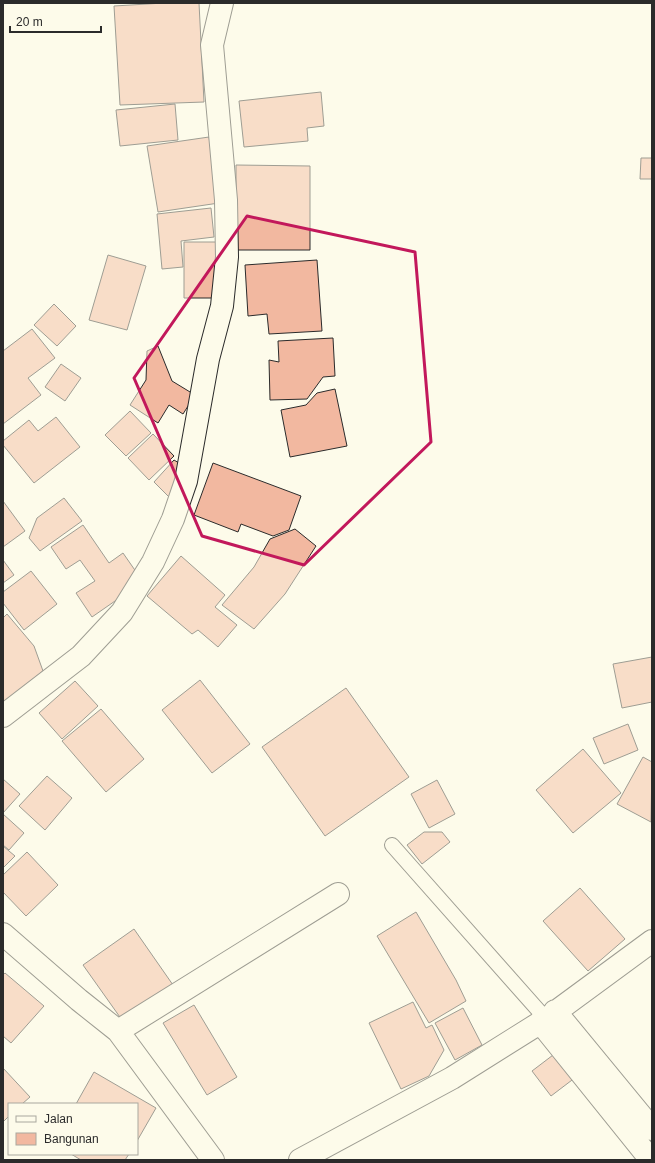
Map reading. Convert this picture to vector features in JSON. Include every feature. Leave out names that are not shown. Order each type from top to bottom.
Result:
[{"type":"street","points":[[3,716],[81,656],[122,612],[153,562],[173,519],[186,481],[208,359],[222,306],[227,257],[226,200],[212,45],[222,3]]},
{"type":"street","points":[[118,1031],[338,894]]},
{"type":"street","points":[[3,934],[79,1000],[118,1031],[213,1160]]},
{"type":"street","points":[[300,1160],[452,1078],[547,1017],[652,941]]},
{"type":"street","points":[[547,1017],[652,1129]]},
{"type":"street","points":[[547,1017],[651,1160]]},
{"type":"lane","points":[[392,845],[547,1017]]},
{"type":"highlighted area","points":[[247,216],[415,252],[431,442],[304,565],[202,536],[134,378]]},
{"type":"building","points":[[164,3],[199,3],[204,102],[120,105],[114,6]]},
{"type":"building","points":[[321,92],[324,126],[307,128],[308,141],[244,147],[239,101]]},
{"type":"building","points":[[175,104],[178,140],[120,146],[116,110]]},
{"type":"building","points":[[209,137],[219,203],[158,212],[147,146]]},
{"type":"building","points":[[641,158],[652,158],[652,179],[640,179]]},
{"type":"building","points":[[236,165],[310,166],[310,250],[236,250]]},
{"type":"building","points":[[211,208],[214,237],[181,241],[183,267],[162,269],[157,214]]},
{"type":"building","points":[[184,242],[217,242],[217,298],[184,298]]},
{"type":"building","points":[[108,255],[146,266],[127,330],[89,320]]},
{"type":"building","points":[[317,260],[322,331],[269,334],[267,314],[248,316],[245,265]]},
{"type":"building","points":[[54,304],[76,326],[57,346],[34,325]]},
{"type":"building","points":[[32,329],[55,358],[28,378],[41,395],[3,424],[3,351]]},
{"type":"building","points":[[333,338],[335,376],[323,377],[307,399],[270,400],[269,360],[279,362],[278,341]]},
{"type":"building","points":[[158,346],[172,381],[195,395],[183,414],[169,405],[158,423],[130,405],[146,380],[147,351]]},
{"type":"building","points":[[61,364],[81,378],[65,401],[45,387]]},
{"type":"building","points":[[335,389],[347,446],[290,457],[281,410],[306,405],[317,393]]},
{"type":"building","points":[[130,411],[151,433],[126,456],[105,435]]},
{"type":"building","points":[[56,417],[80,447],[34,483],[3,445],[3,441],[29,420],[38,431]]},
{"type":"building","points":[[153,434],[174,456],[149,480],[128,458]]},
{"type":"building","points":[[174,460],[184,466],[171,499],[154,482]]},
{"type":"building","points":[[213,463],[301,496],[289,530],[273,536],[241,524],[238,532],[194,515]]},
{"type":"building","points":[[64,498],[82,521],[40,551],[29,538],[37,518]]},
{"type":"building","points":[[3,501],[25,531],[3,547]]},
{"type":"building","points":[[83,525],[109,563],[123,553],[139,576],[128,592],[92,617],[76,593],[95,581],[80,560],[66,569],[51,547]]},
{"type":"building","points":[[295,529],[316,546],[285,594],[254,629],[222,605],[254,567],[270,539]]},
{"type":"building","points":[[181,556],[225,595],[215,607],[237,625],[218,647],[198,630],[192,634],[147,596]]},
{"type":"building","points":[[3,560],[14,575],[3,583]]},
{"type":"building","points":[[31,571],[57,604],[24,630],[3,603],[3,592]]},
{"type":"building","points":[[7,614],[34,646],[43,671],[3,703],[3,618]]},
{"type":"building","points":[[652,657],[652,702],[622,708],[613,664]]},
{"type":"building","points":[[200,680],[250,744],[212,773],[162,710]]},
{"type":"building","points":[[75,681],[98,706],[62,739],[39,713]]},
{"type":"building","points":[[346,688],[409,777],[325,836],[262,747]]},
{"type":"building","points":[[101,709],[144,759],[106,792],[62,741]]},
{"type":"building","points":[[628,724],[638,750],[604,764],[593,738]]},
{"type":"building","points":[[583,749],[621,793],[573,833],[536,790]]},
{"type":"building","points":[[643,757],[652,762],[651,822],[617,804]]},
{"type":"building","points":[[47,776],[72,798],[45,830],[19,806]]},
{"type":"building","points":[[3,779],[20,794],[3,813]]},
{"type":"building","points":[[437,780],[455,814],[429,828],[411,794]]},
{"type":"building","points":[[3,814],[24,833],[9,850],[3,845]]},
{"type":"building","points":[[424,832],[442,832],[450,842],[422,864],[407,845]]},
{"type":"building","points":[[3,846],[15,856],[3,868]]},
{"type":"building","points":[[27,852],[58,885],[26,916],[3,892],[3,875]]},
{"type":"building","points":[[580,888],[625,939],[588,971],[543,921]]},
{"type":"building","points":[[416,912],[456,980],[466,1001],[429,1023],[377,936]]},
{"type":"building","points":[[134,929],[173,985],[122,1020],[83,965]]},
{"type":"building","points":[[5,973],[44,1006],[11,1043],[3,1036],[3,975]]},
{"type":"building","points":[[413,1002],[426,1028],[432,1025],[444,1050],[429,1076],[401,1089],[369,1023]]},
{"type":"building","points":[[194,1005],[237,1077],[207,1095],[163,1023]]},
{"type":"building","points":[[463,1008],[482,1045],[455,1060],[435,1023]]},
{"type":"building","points":[[557,1052],[576,1077],[551,1096],[532,1071]]},
{"type":"building","points":[[3,1068],[30,1097],[23,1103],[8,1103],[8,1117],[3,1122]]},
{"type":"building","points":[[94,1072],[156,1108],[138,1139],[138,1103],[77,1103]]},
{"type":"building","points":[[73,1155],[128,1155],[125,1160],[81,1160]]}]
